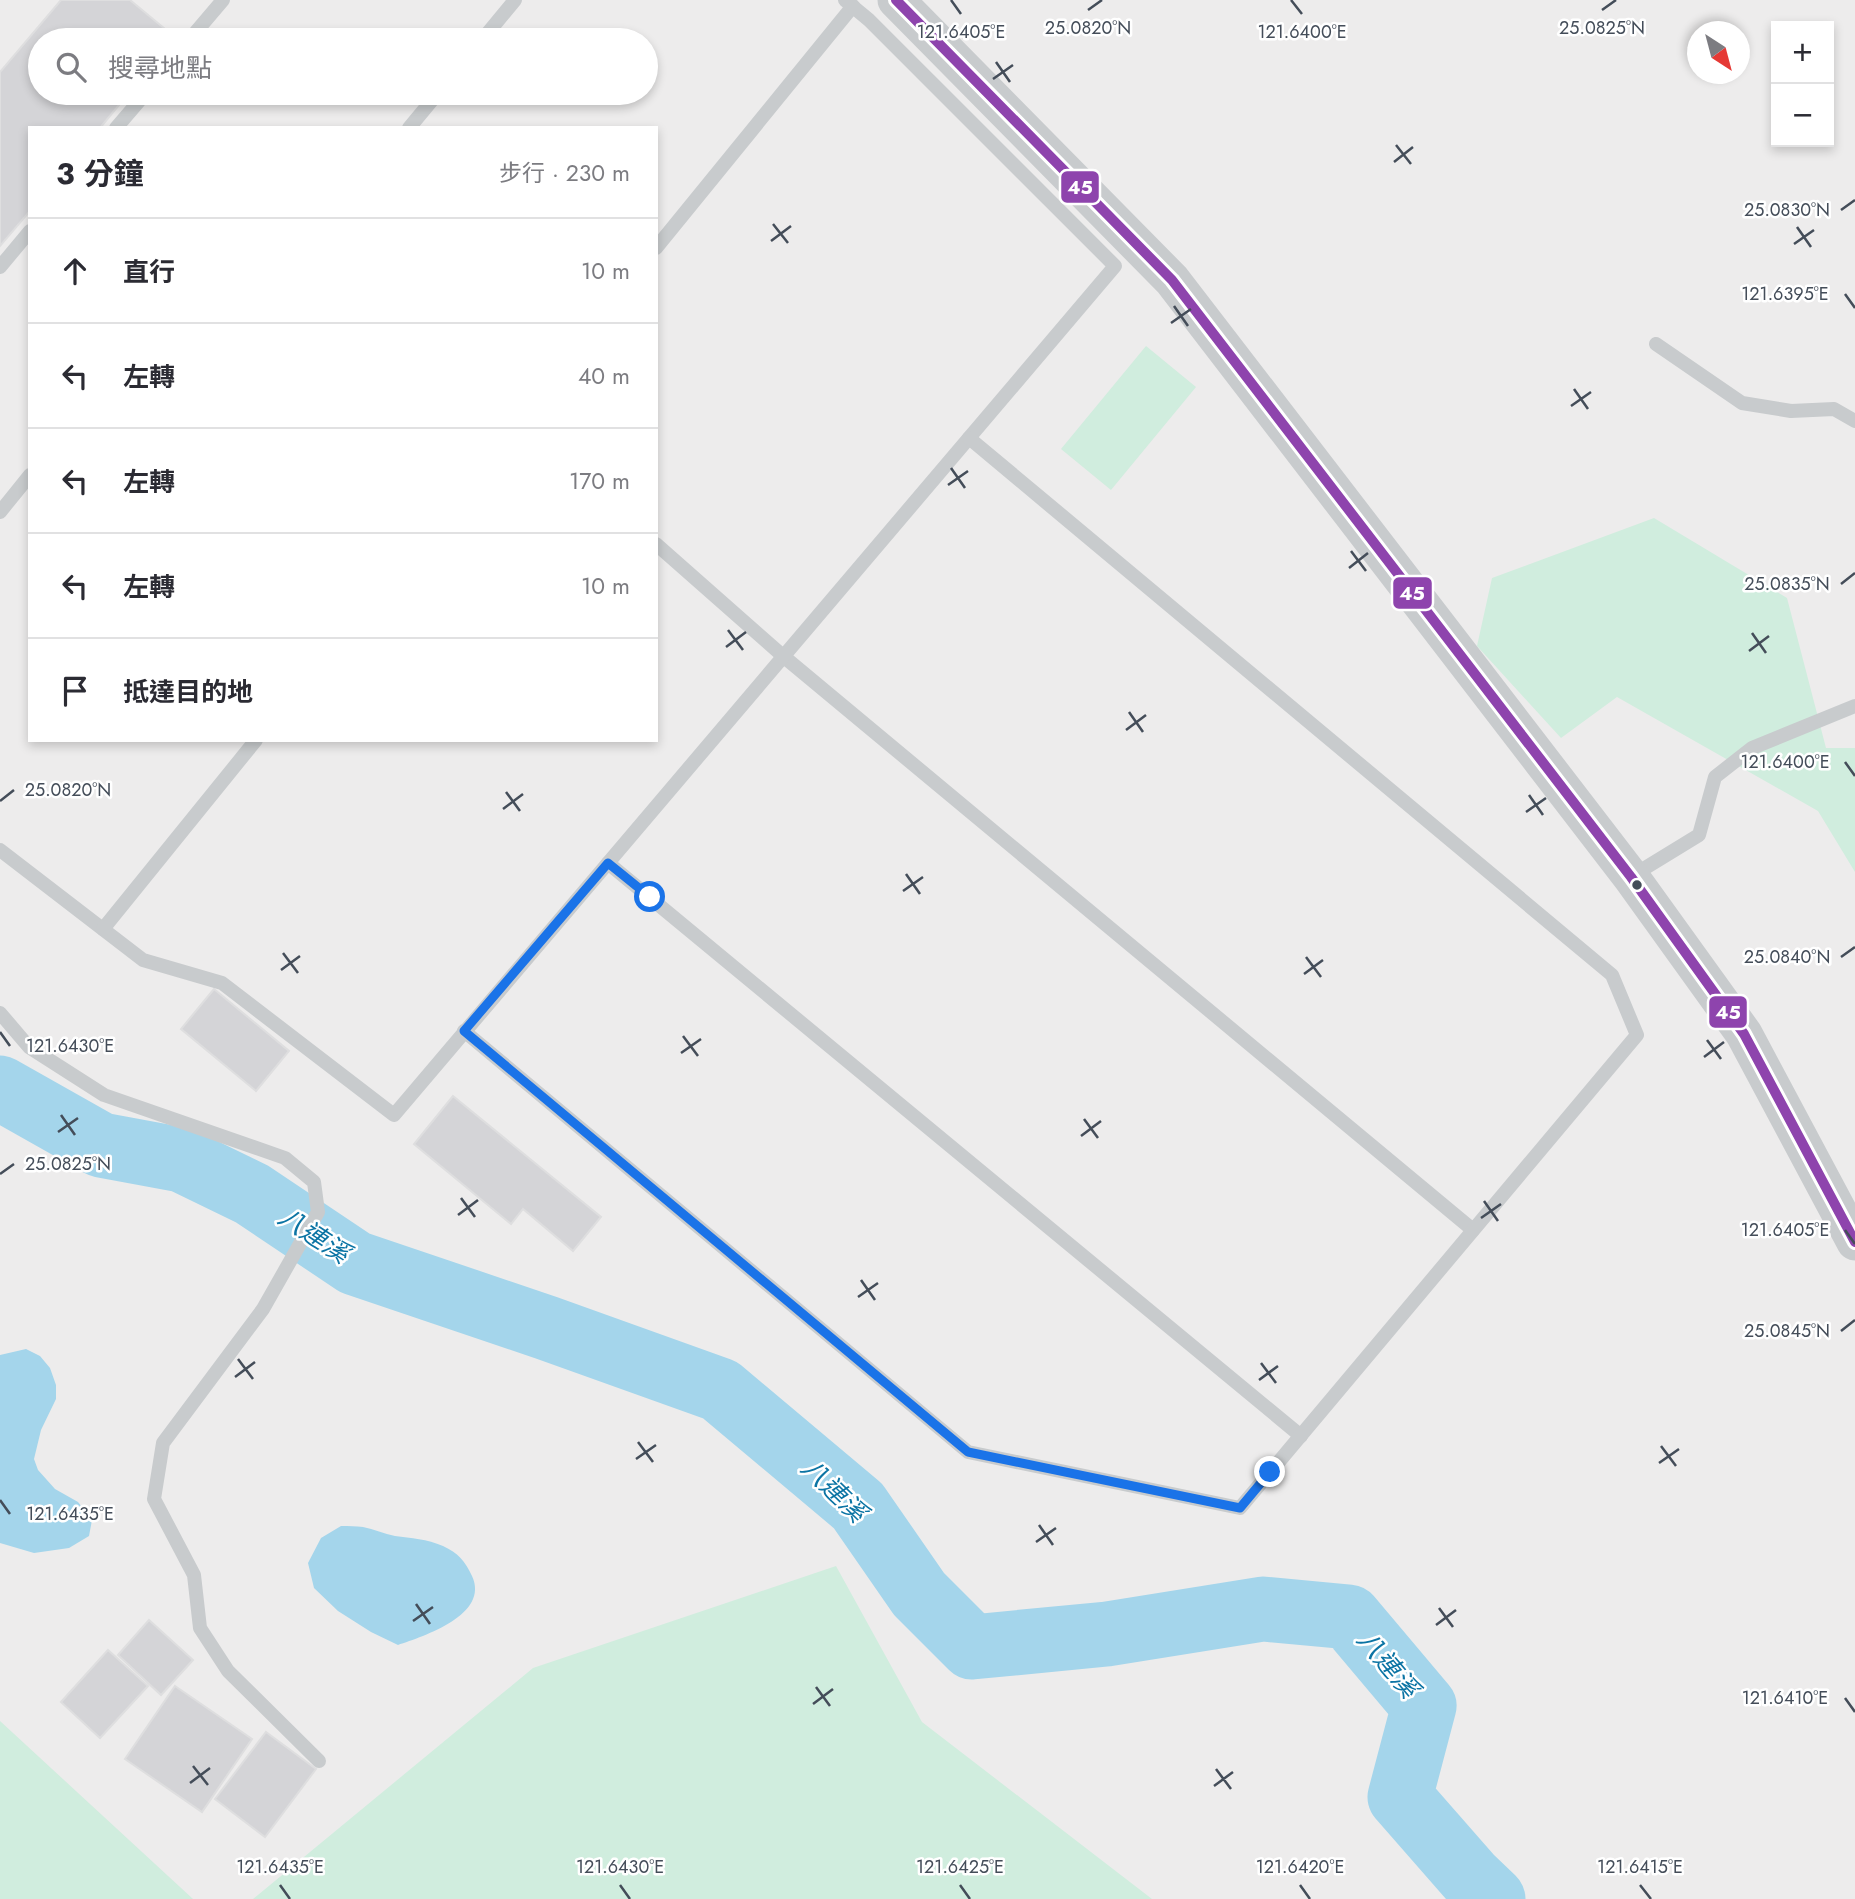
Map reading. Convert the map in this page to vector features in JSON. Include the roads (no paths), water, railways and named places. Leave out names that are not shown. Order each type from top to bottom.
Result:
[{"type":"street","points":[[896,0],[1172,280],[1631,877],[1744,1034],[1855,1242]]},
{"type":"lane","points":[[200,28],[223,0]]},
{"type":"lane","points":[[492,28],[515,0]]},
{"type":"lane","points":[[0,850],[143,960],[222,983],[394,1115],[1115,266],[879,29],[849,3],[658,245]]},
{"type":"lane","points":[[118,126],[136,105]]},
{"type":"lane","points":[[411,126],[428,105]]},
{"type":"lane","points":[[0,267],[28,233]]},
{"type":"lane","points":[[1656,344],[1742,402],[1791,411],[1834,409],[1855,421]]},
{"type":"lane","points":[[464,1031],[968,1452],[1240,1508],[1637,1035],[1612,975],[969,438]]},
{"type":"lane","points":[[0,512],[28,477]]},
{"type":"lane","points":[[658,546],[783,656],[1474,1230]]},
{"type":"lane","points":[[1631,877],[1699,835],[1715,777],[1752,748],[1855,706]]},
{"type":"lane","points":[[103,929],[254,742]]},
{"type":"lane","points":[[608,863],[1301,1436]]},
{"type":"lane","points":[[0,1013],[29,1047],[104,1096],[285,1158],[314,1182],[318,1212],[263,1309],[163,1443],[154,1499],[194,1575],[200,1628],[228,1671],[319,1760]]},
{"type":"water","points":[[26,1349],[40,1356],[50,1368],[56,1385],[56,1399],[41,1430],[34,1459],[38,1470],[55,1489],[78,1502],[92,1520],[89,1536],[69,1548],[34,1553],[0,1543],[0,1355]]},
{"type":"water","points":[[341,1526],[363,1527],[443,1546],[467,1566],[475,1590],[472,1602],[452,1622],[398,1645],[371,1632],[338,1611],[314,1588],[308,1563],[321,1538]]},
{"type":"waterway","name":"八連溪","points":[[0,1088],[101,1145],[182,1160],[252,1194],[355,1263],[720,1390],[858,1506],[919,1594],[972,1647],[1107,1634],[1263,1609],[1349,1617],[1424,1706],[1400,1797],[1470,1877],[1493,1899]]}]
